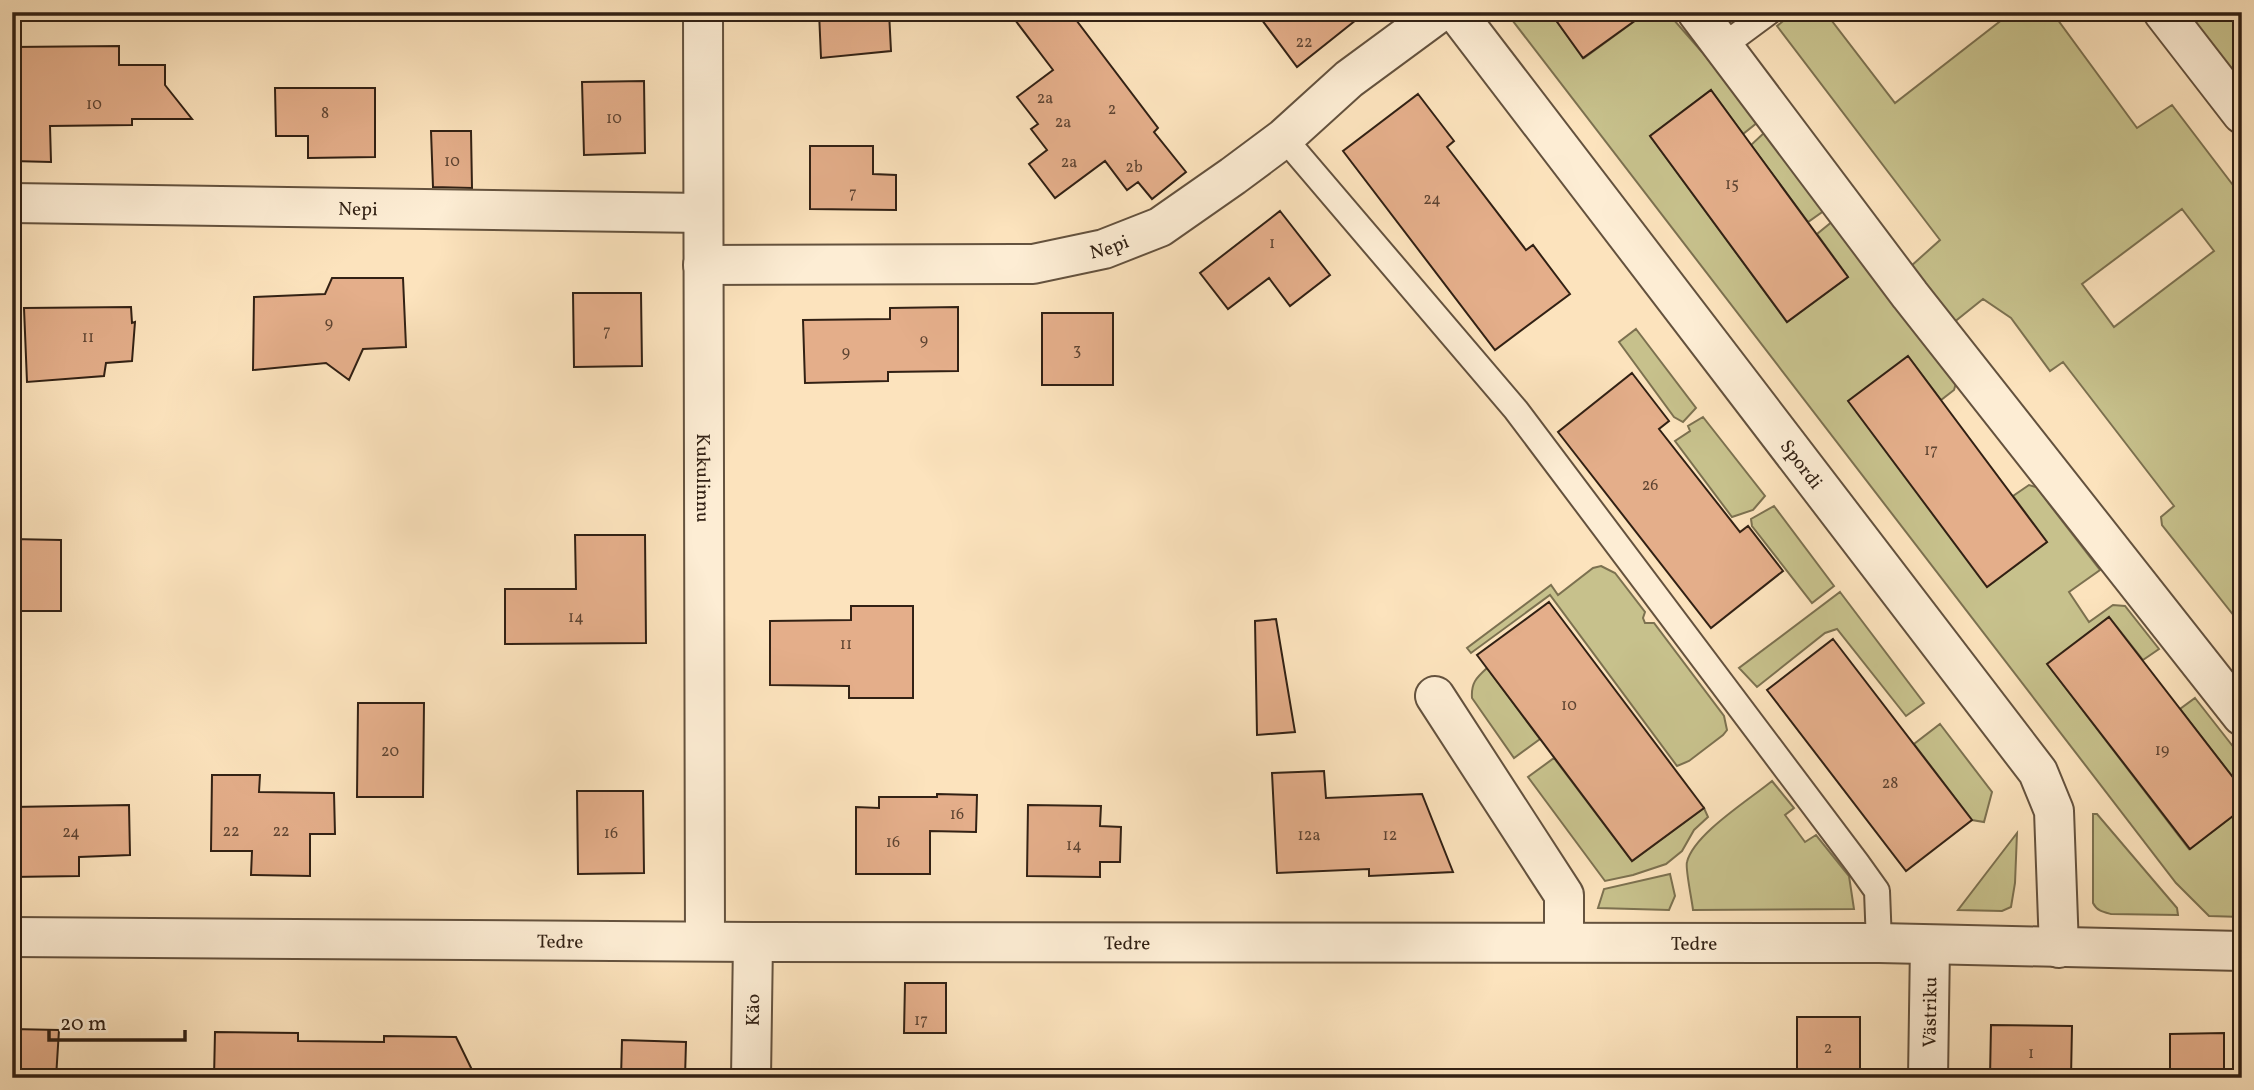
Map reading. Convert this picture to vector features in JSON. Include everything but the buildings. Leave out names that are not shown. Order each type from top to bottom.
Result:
[{"type":"street","name":"Kukulinnu","points":[[703,12],[705,942]]},
{"type":"street","name":"Nepi","points":[[704,265],[1033,264],[1104,248],[1160,227],[1284,138],[1349,79],[1440,12]]},
{"type":"street","name":"Spordi","points":[[1456,12],[2038,772],[2054,811],[2059,948]]},
{"type":"street","points":[[1697,12],[1910,295],[2242,716]]},
{"type":"street","points":[[2163,12],[2242,114]]},
{"type":"street","name":"Nepi","points":[[12,203],[703,213]]},
{"type":"street","points":[[1435,696],[1564,895],[1564,942]]},
{"type":"street","name":"Tedre","points":[[12,937],[705,942],[1879,943],[2242,951]]},
{"type":"street","name":"Käo","points":[[751,1078],[752,942]]},
{"type":"street","name":"Västriku","points":[[1928,1078],[1930,945]]},
{"type":"lane","points":[[1723,46],[1769,12]]},
{"type":"lane","points":[[1284,138],[1516,410],[1864,872],[1877,891],[1879,943]]},
{"type":"shaded area","points":[[1506,12],[1550,12],[1584,58],[1647,12],[1667,12],[1702,52],[1758,122],[1743,134],[1711,90],[1650,136],[1787,322],[1848,277],[1817,234],[1833,221],[1956,383],[1954,390],[1941,400],[1908,356],[1988,586],[2047,542],[2013,496],[2029,485],[2036,487],[2100,570],[2069,592],[2089,622],[2113,605],[2125,606],[2159,649],[2143,660],[2109,617],[2048,665],[2189,849],[2242,809],[2242,917],[2209,916],[2176,883]]},
{"type":"shaded area","points":[[1794,12],[1825,12],[1895,103],[2012,12],[2052,12],[2137,128],[2172,105],[2242,197],[2242,626],[2162,525],[2161,517],[2174,506],[2063,362],[2050,371],[2011,318],[1983,299],[1948,327],[1910,267],[1940,240],[1777,26]],"holes":[[[2182,209],[2214,251],[2114,327],[2082,284]]]},
{"type":"shaded area","points":[[2174,12],[2242,12],[2242,102]]},
{"type":"shaded area","points":[[1765,132],[1825,210],[1808,222],[1751,145]]},
{"type":"shaded area","points":[[1636,329],[1696,408],[1683,422],[1674,417],[1619,342]]},
{"type":"shaded area","points":[[1703,417],[1765,496],[1753,510],[1732,517],[1675,441],[1690,431],[1688,426]]},
{"type":"shaded area","points":[[1774,506],[1834,586],[1812,603],[1752,526],[1751,519]]},
{"type":"shaded area","points":[[1601,566],[1615,573],[1645,612],[1645,623],[1654,623],[1724,716],[1727,730],[1723,735],[1689,761],[1677,766],[1550,595],[1471,653],[1467,648],[1551,585],[1558,595],[1593,568]]},
{"type":"shaded area","points":[[1840,592],[1924,703],[1906,716],[1837,629],[1825,633],[1757,687],[1739,668]]},
{"type":"shaded area","points":[[1487,668],[1540,739],[1514,758],[1472,698],[1475,681]]},
{"type":"shaded area","points":[[2195,698],[2242,758],[2242,789],[2180,709]]},
{"type":"shaded area","points":[[1940,724],[1992,792],[1984,822],[1972,820],[1914,744]]},
{"type":"shaded area","points":[[1554,758],[1632,861],[1704,808],[1708,817],[1694,830],[1682,851],[1666,864],[1605,881],[1528,777]]},
{"type":"shaded area","points":[[1772,781],[1794,808],[1785,815],[1805,842],[1816,835],[1849,876],[1854,909],[1693,910],[1687,865],[1692,851],[1711,829]]},
{"type":"shaded area","points":[[2093,814],[2097,814],[2177,908],[2178,915],[2111,914],[2096,908],[2093,903]]},
{"type":"shaded area","points":[[2017,833],[2011,907],[2002,911],[1958,910]]},
{"type":"shaded area","points":[[1670,874],[1675,896],[1669,910],[1598,908],[1604,889]]}]
